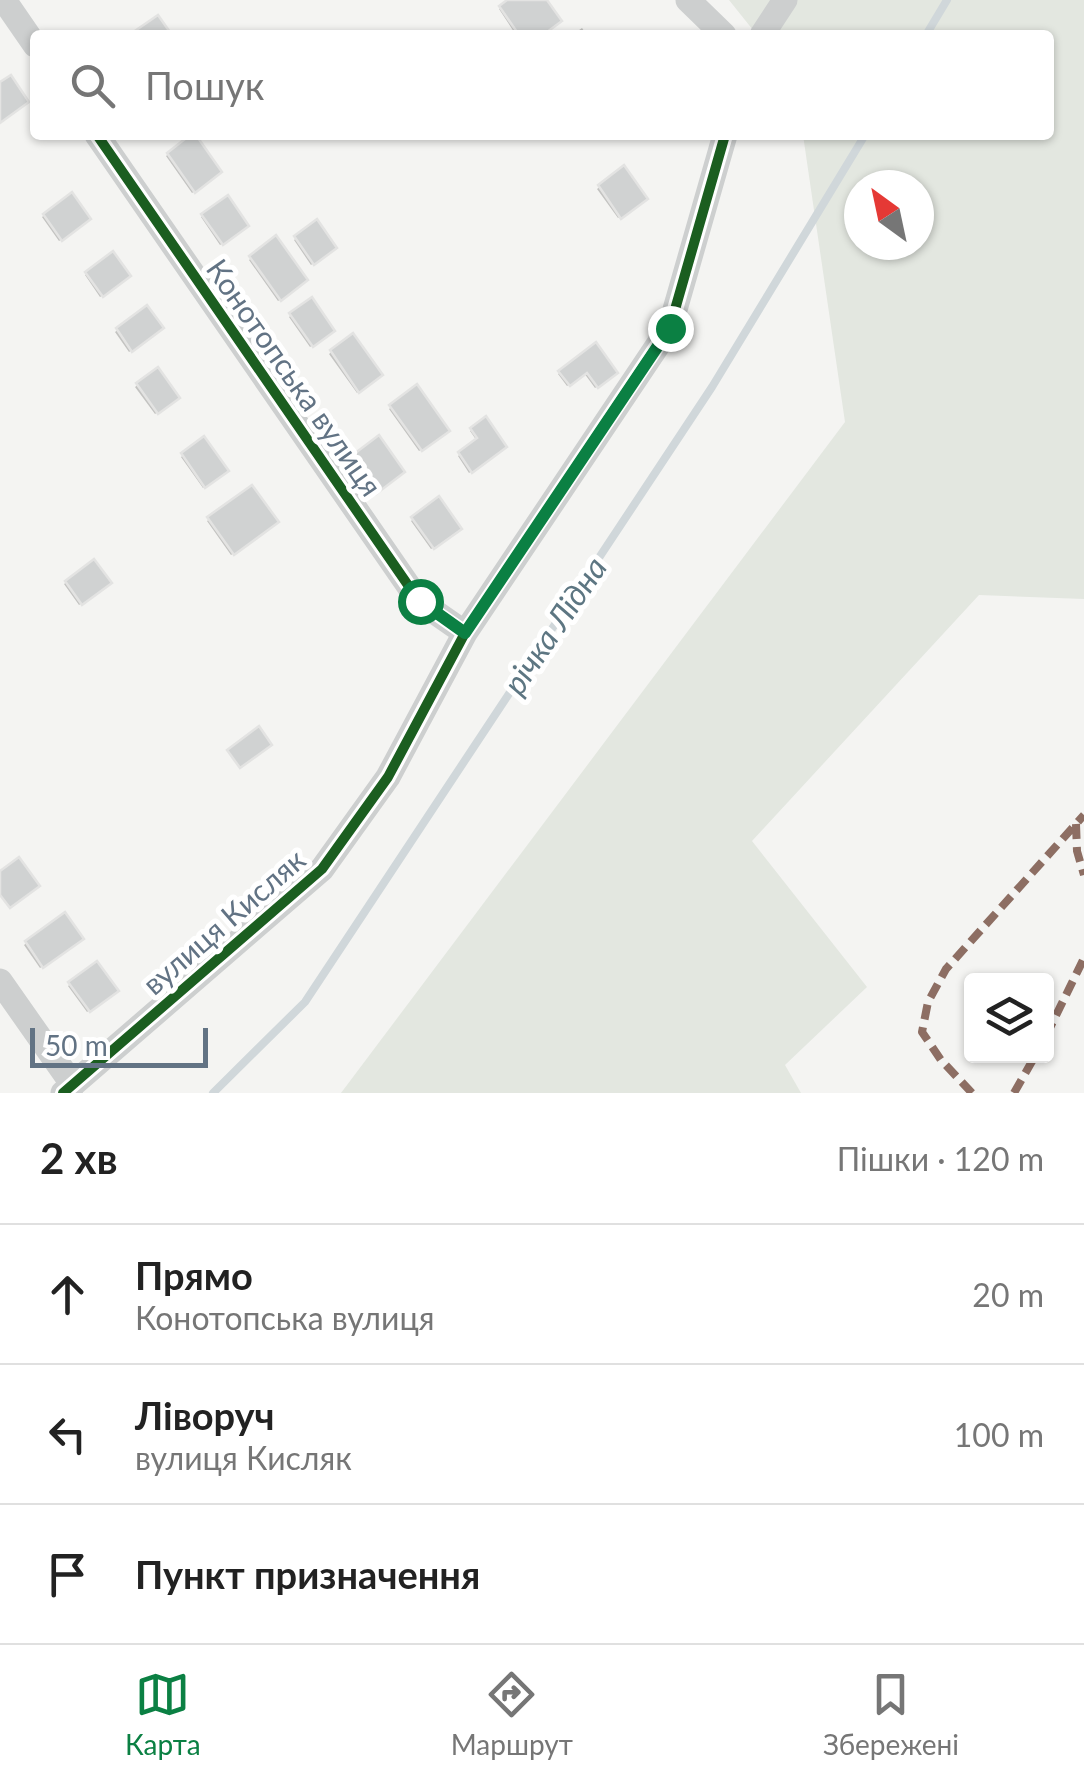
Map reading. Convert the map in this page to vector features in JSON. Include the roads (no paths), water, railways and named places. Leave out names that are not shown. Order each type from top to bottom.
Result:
[{"type":"street","points":[[4,0],[30,38]]},
{"type":"street","points":[[688,0],[719,30]]},
{"type":"street","points":[[765,30],[784,0]]},
{"type":"street","name":"Конотопська вулиця","points":[[100,140],[420,601],[465,633]]},
{"type":"street","name":"вулиця Кисляк","points":[[68,1089],[322,869],[388,777],[465,633],[670,328],[724,140]]},
{"type":"street","points":[[0,981],[68,1089]]},
{"type":"waterway","name":"річка Лідна","points":[[929,30],[947,0]]},
{"type":"waterway","name":"річка Лідна","points":[[213,1093],[305,1002],[712,387],[862,140]]}]
